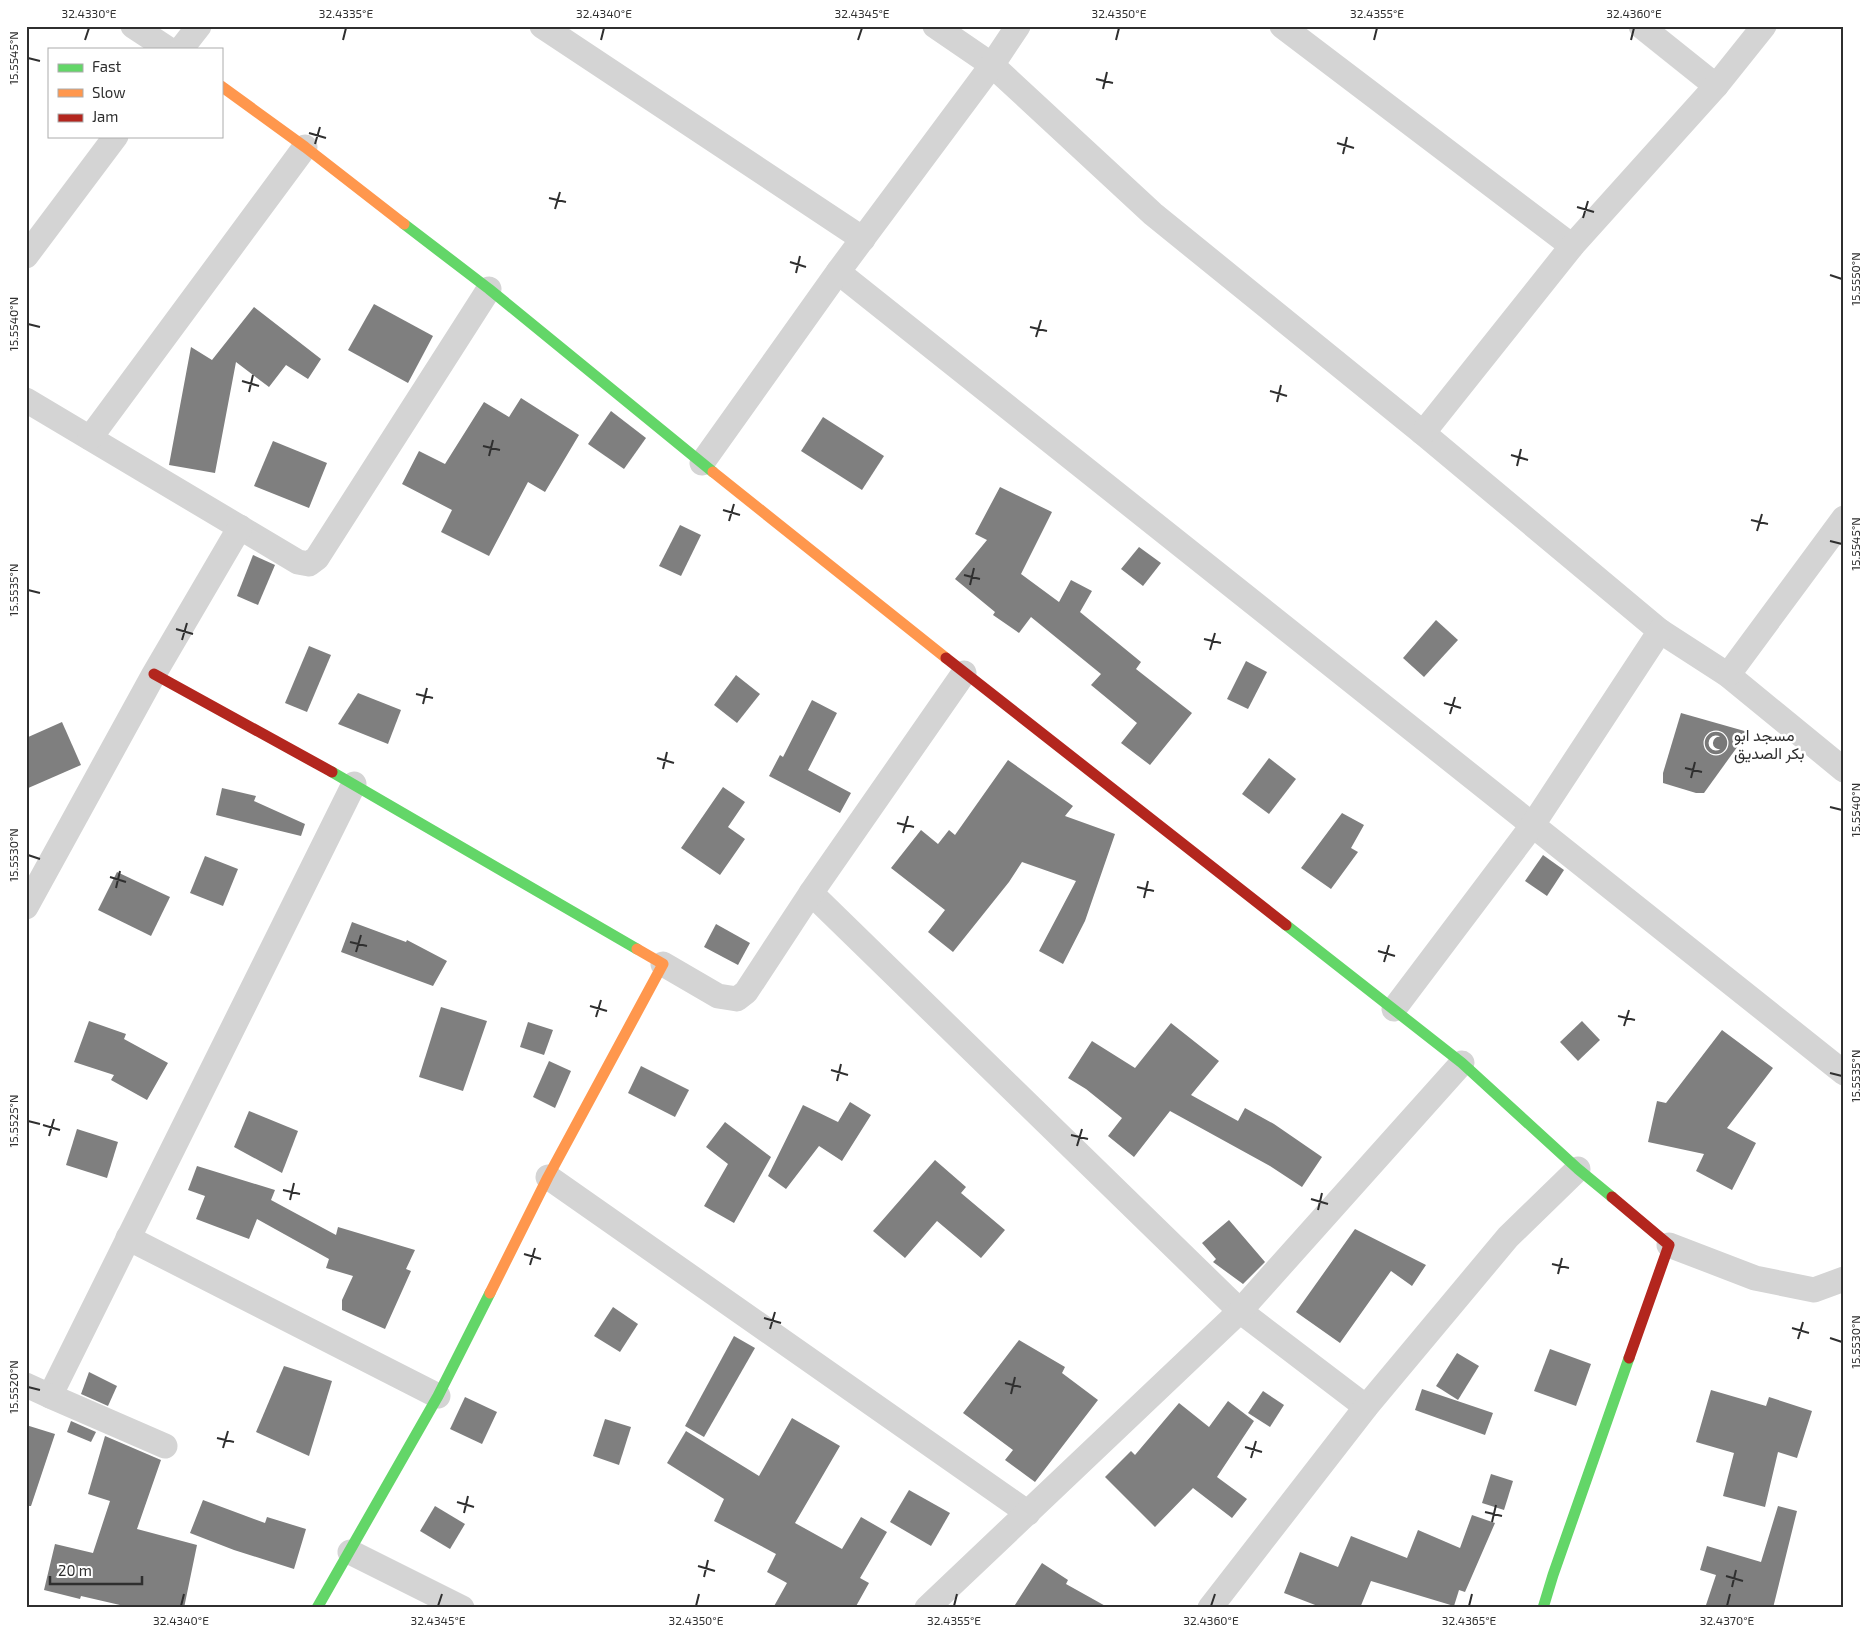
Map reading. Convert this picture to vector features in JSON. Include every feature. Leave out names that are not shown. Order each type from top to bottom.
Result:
[{"type":"street","points":[[133,26],[166,48]]},
{"type":"street","points":[[182,48],[199,26]]},
{"type":"street","points":[[542,26],[863,239]]},
{"type":"street","points":[[935,26],[992,65],[1153,214],[1423,433],[1660,631],[1728,675],[1844,770]]},
{"type":"street","points":[[702,463],[838,272],[992,65],[1018,26]]},
{"type":"street","points":[[1282,26],[1572,246]]},
{"type":"street","points":[[1641,26],[1716,86]]},
{"type":"street","points":[[1423,433],[1572,246],[1716,86],[1764,26]]},
{"type":"street","points":[[222,87],[305,147],[489,289],[964,674],[1462,1063],[1578,1169],[1669,1245],[1755,1278],[1814,1290],[1844,1279]]},
{"type":"street","points":[[26,256],[114,138]]},
{"type":"street","points":[[90,438],[305,147]]},
{"type":"street","points":[[838,272],[1844,1073]]},
{"type":"street","points":[[26,400],[298,562],[309,564],[317,558],[489,289]]},
{"type":"street","points":[[1728,675],[1844,518]]},
{"type":"street","points":[[29,896],[154,674],[240,527]]},
{"type":"street","points":[[1394,1009],[1532,826],[1660,631]]},
{"type":"street","points":[[154,674],[354,784],[718,996],[737,999],[746,992],[811,892],[964,674]]},
{"type":"street","points":[[50,1396],[354,784]]},
{"type":"street","points":[[811,892],[1240,1311],[1366,1407]]},
{"type":"street","points":[[317,1608],[438,1396],[548,1177],[663,964]]},
{"type":"street","points":[[927,1608],[1240,1311],[1462,1063]]},
{"type":"street","points":[[1210,1608],[1366,1407],[1508,1236],[1578,1169]]},
{"type":"street","points":[[548,1177],[1028,1513]]},
{"type":"street","points":[[128,1238],[438,1396]]},
{"type":"street","points":[[1543,1608],[1669,1245]]},
{"type":"street","points":[[26,1385],[165,1446]]},
{"type":"street","points":[[350,1552],[462,1608]]},
{"type":"building","points":[[374,304],[433,336],[408,383],[348,350]]},
{"type":"building","points":[[254,307],[321,359],[308,379],[286,365],[269,387],[236,362],[215,473],[169,465],[191,347],[212,360]]},
{"type":"building","points":[[521,398],[579,435],[545,492],[528,482],[489,556],[441,532],[452,510],[402,484],[419,451],[445,464],[484,402],[509,417]]},
{"type":"building","points":[[611,411],[646,438],[624,469],[588,444]]},
{"type":"building","points":[[823,417],[884,456],[862,490],[801,451]]},
{"type":"building","points":[[273,441],[327,463],[309,508],[254,486]]},
{"type":"building","points":[[1000,487],[1052,512],[1021,574],[1059,602],[1071,580],[1092,591],[1080,612],[1141,662],[1136,669],[1192,713],[1150,765],[1121,743],[1137,723],[1091,685],[1101,674],[1031,617],[1019,633],[993,615],[995,612],[955,579],[987,540],[975,534]]},
{"type":"building","points":[[680,525],[701,535],[681,576],[659,566]]},
{"type":"building","points":[[1139,547],[1161,563],[1143,586],[1121,569]]},
{"type":"building","points":[[253,555],[275,565],[258,605],[237,596]]},
{"type":"building","points":[[1436,620],[1458,640],[1424,677],[1403,658]]},
{"type":"building","points":[[309,646],[331,655],[307,712],[285,703]]},
{"type":"building","points":[[1246,661],[1267,672],[1248,709],[1227,699]]},
{"type":"building","points":[[736,675],[760,694],[737,723],[714,705]]},
{"type":"building","points":[[358,693],[401,710],[388,744],[338,724]]},
{"type":"building","points":[[812,700],[837,713],[808,770],[851,793],[840,813],[769,776],[780,755],[783,757]]},
{"type":"building","points":[[1681,713],[1748,732],[1704,793],[1696,793],[1663,783],[1663,773]]},
{"type":"building","points":[[62,722],[81,765],[26,789],[26,738]]},
{"type":"building","points":[[1269,758],[1296,779],[1269,814],[1242,794]]},
{"type":"building","points":[[1008,760],[1073,806],[1065,816],[1115,834],[1085,921],[1063,964],[1039,951],[1076,881],[1022,862],[1009,882],[953,952],[928,932],[945,910],[891,868],[921,830],[938,844],[949,830],[955,835]]},
{"type":"building","points":[[723,787],[745,802],[728,827],[745,839],[720,875],[681,848]]},
{"type":"building","points":[[222,788],[256,796],[254,801],[305,824],[301,836],[216,815]]},
{"type":"building","points":[[1342,813],[1364,825],[1351,848],[1358,852],[1331,889],[1301,868]]},
{"type":"building","points":[[1543,855],[1564,870],[1547,896],[1525,881]]},
{"type":"building","points":[[205,856],[238,869],[223,906],[190,893]]},
{"type":"building","points":[[117,872],[170,897],[151,936],[98,910]]},
{"type":"building","points":[[352,922],[406,942],[407,940],[447,961],[433,986],[341,952]]},
{"type":"building","points":[[716,924],[750,943],[738,965],[704,947]]},
{"type":"building","points":[[441,1007],[487,1021],[463,1091],[419,1077]]},
{"type":"building","points":[[89,1021],[126,1034],[124,1039],[168,1063],[147,1100],[111,1080],[114,1075],[74,1062]]},
{"type":"building","points":[[1582,1021],[1600,1040],[1578,1061],[1560,1042]]},
{"type":"building","points":[[528,1022],[553,1030],[544,1055],[520,1047]]},
{"type":"building","points":[[1171,1023],[1219,1061],[1191,1095],[1238,1121],[1245,1108],[1274,1124],[1322,1157],[1302,1187],[1270,1166],[1170,1111],[1134,1157],[1108,1136],[1122,1118],[1086,1089],[1068,1078],[1092,1041],[1135,1068]]},
{"type":"building","points":[[1722,1030],[1773,1068],[1727,1128],[1756,1143],[1732,1190],[1696,1171],[1704,1154],[1648,1142],[1657,1101],[1666,1103]]},
{"type":"building","points":[[549,1061],[571,1071],[555,1108],[533,1097]]},
{"type":"building","points":[[641,1066],[689,1090],[675,1117],[628,1093]]},
{"type":"building","points":[[850,1102],[871,1115],[842,1161],[819,1146],[786,1189],[768,1176],[803,1105],[838,1122]]},
{"type":"building","points":[[249,1111],[298,1131],[282,1173],[234,1147]]},
{"type":"building","points":[[725,1122],[771,1157],[734,1223],[704,1206],[728,1164],[706,1147]]},
{"type":"building","points":[[77,1129],[118,1142],[107,1178],[66,1165]]},
{"type":"building","points":[[935,1160],[966,1187],[961,1193],[1005,1230],[981,1258],[937,1221],[905,1258],[873,1231]]},
{"type":"building","points":[[197,1166],[275,1190],[271,1200],[336,1235],[338,1227],[415,1250],[406,1269],[411,1271],[385,1329],[342,1310],[342,1300],[353,1276],[326,1268],[329,1259],[257,1219],[249,1239],[196,1219],[205,1196],[188,1190]]},
{"type":"building","points":[[1229,1220],[1265,1262],[1243,1284],[1213,1262],[1216,1259],[1202,1243]]},
{"type":"building","points":[[1355,1229],[1426,1265],[1412,1286],[1391,1271],[1340,1343],[1296,1312]]},
{"type":"building","points":[[613,1307],[638,1324],[620,1352],[594,1336]]},
{"type":"building","points":[[734,1336],[755,1348],[704,1437],[685,1426]]},
{"type":"building","points":[[1019,1340],[1065,1367],[1062,1373],[1098,1400],[1035,1482],[1005,1460],[1013,1450],[963,1413]]},
{"type":"building","points":[[1550,1349],[1591,1364],[1576,1406],[1534,1391]]},
{"type":"building","points":[[1457,1353],[1479,1366],[1458,1400],[1436,1386]]},
{"type":"building","points":[[284,1366],[332,1381],[309,1456],[256,1432]]},
{"type":"building","points":[[89,1372],[117,1386],[108,1406],[81,1394]]},
{"type":"building","points":[[1422,1389],[1493,1413],[1485,1435],[1415,1410]]},
{"type":"building","points":[[1711,1390],[1766,1406],[1769,1397],[1812,1411],[1797,1458],[1778,1452],[1765,1507],[1723,1496],[1734,1453],[1696,1442]]},
{"type":"building","points":[[1263,1391],[1284,1405],[1270,1427],[1248,1413]]},
{"type":"building","points":[[465,1397],[497,1412],[482,1444],[450,1429]]},
{"type":"building","points":[[1228,1401],[1254,1421],[1217,1477],[1247,1499],[1232,1518],[1193,1488],[1155,1527],[1105,1477],[1131,1451],[1135,1455],[1179,1403],[1209,1427]]},
{"type":"building","points":[[792,1418],[840,1446],[795,1523],[842,1549],[861,1517],[887,1532],[860,1578],[869,1583],[855,1608],[773,1608],[787,1583],[767,1572],[776,1554],[714,1521],[724,1499],[667,1463],[686,1431],[759,1476]]},
{"type":"building","points":[[605,1419],[631,1427],[619,1465],[593,1456]]},
{"type":"building","points":[[71,1421],[96,1432],[91,1442],[67,1432]]},
{"type":"building","points":[[26,1425],[55,1434],[31,1506],[26,1506]]},
{"type":"building","points":[[105,1436],[161,1460],[137,1529],[197,1545],[184,1608],[133,1608],[81,1596],[80,1599],[44,1590],[55,1544],[93,1553],[110,1501],[88,1494]]},
{"type":"building","points":[[1491,1474],[1513,1481],[1504,1510],[1482,1503]]},
{"type":"building","points":[[909,1490],[950,1513],[931,1546],[890,1522]]},
{"type":"building","points":[[203,1500],[265,1523],[267,1517],[306,1529],[294,1569],[234,1550],[190,1533]]},
{"type":"building","points":[[435,1506],[465,1524],[450,1549],[420,1531]]},
{"type":"building","points":[[1778,1506],[1797,1511],[1773,1608],[1705,1608],[1716,1575],[1700,1570],[1707,1546],[1761,1562]]},
{"type":"building","points":[[1472,1515],[1495,1523],[1465,1592],[1459,1590],[1454,1606],[1371,1581],[1360,1608],[1323,1608],[1284,1593],[1300,1552],[1338,1567],[1351,1536],[1407,1558],[1418,1530],[1460,1548]]},
{"type":"building","points":[[1042,1563],[1068,1580],[1066,1584],[1109,1608],[1013,1608]]},
{"type":"traffic: fast","points":[[404,224],[489,289],[713,472]]},
{"type":"traffic: fast","points":[[332,772],[637,949]]},
{"type":"traffic: fast","points":[[1286,925],[1462,1063],[1578,1169],[1612,1197]]},
{"type":"traffic: fast","points":[[317,1608],[438,1396],[490,1293]]},
{"type":"traffic: fast","points":[[1543,1608],[1629,1358]]},
{"type":"traffic: slow","points":[[222,87],[305,147],[404,224]]},
{"type":"traffic: slow","points":[[713,472],[946,658]]},
{"type":"traffic: slow","points":[[490,1293],[548,1177],[663,964],[637,949]]},
{"type":"traffic: jam","points":[[946,658],[1286,925]]},
{"type":"traffic: jam","points":[[154,674],[332,772]]},
{"type":"traffic: jam","points":[[1612,1197],[1669,1245],[1629,1358]]},
{"type":"place","name":"مسجد ابو بكر الصديق","points":[[1716,743]]}]
